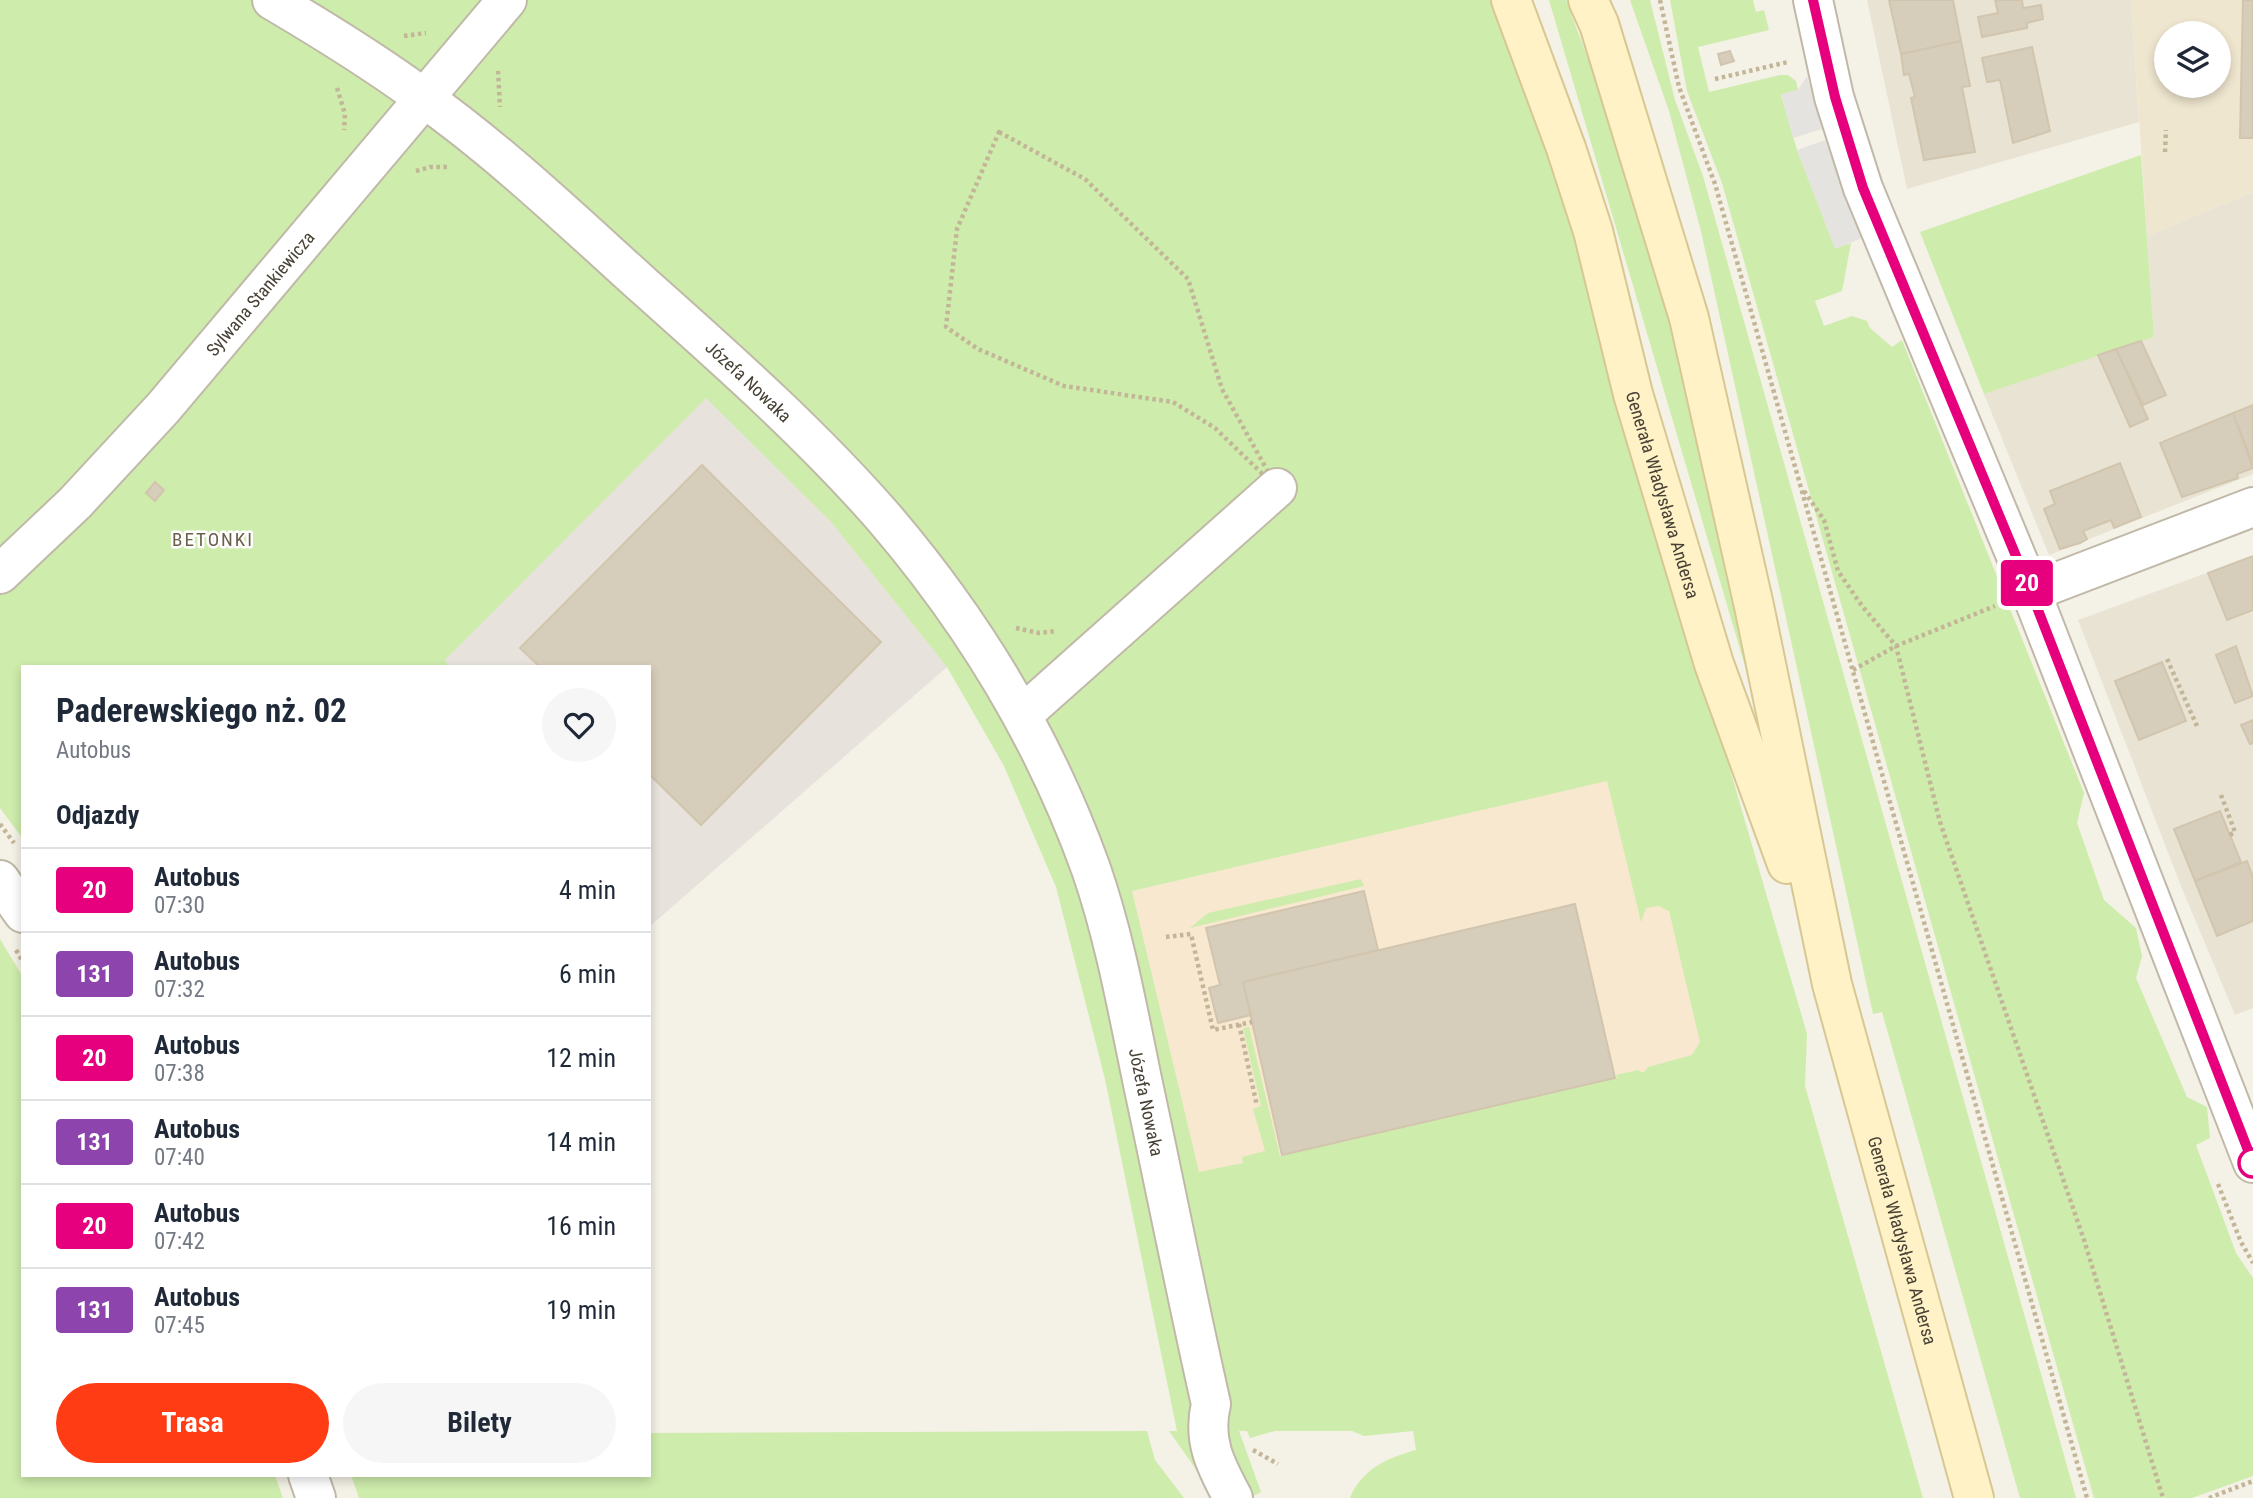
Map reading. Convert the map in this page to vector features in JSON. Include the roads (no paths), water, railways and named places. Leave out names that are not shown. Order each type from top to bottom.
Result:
[{"type":"main road","name":"Generała Władysława Andersa","points":[[1511,0],[1566,148],[1593,231],[1633,394],[1714,664],[1832,984]]},
{"type":"main road","name":"Generała Władysława Andersa","points":[[1588,0],[1599,24],[1689,318],[1754,606],[1832,984],[1974,1498]]},
{"type":"street","name":"Józefa Nowaka","points":[[272,0],[337,38],[424,97],[549,200],[780,411],[884,519],[964,623],[1022,715],[1070,816],[1092,872],[1108,928],[1210,1404],[1207,1440],[1215,1465],[1233,1498]]},
{"type":"street","name":"Sylwana Stankiewicza","points":[[0,575],[75,503],[163,408],[507,0]]},
{"type":"street","points":[[1813,0],[1835,97],[1863,188],[2031,592],[2253,1163]]},
{"type":"street","points":[[1022,715],[1277,488]]},
{"type":"street","points":[[2031,592],[2253,507]]},
{"type":"street","points":[[0,880],[21,910]]},
{"type":"street","points":[[309,1477],[316,1498]]},
{"type":"district","name":"BETONKI","points":[[213,539]]}]
